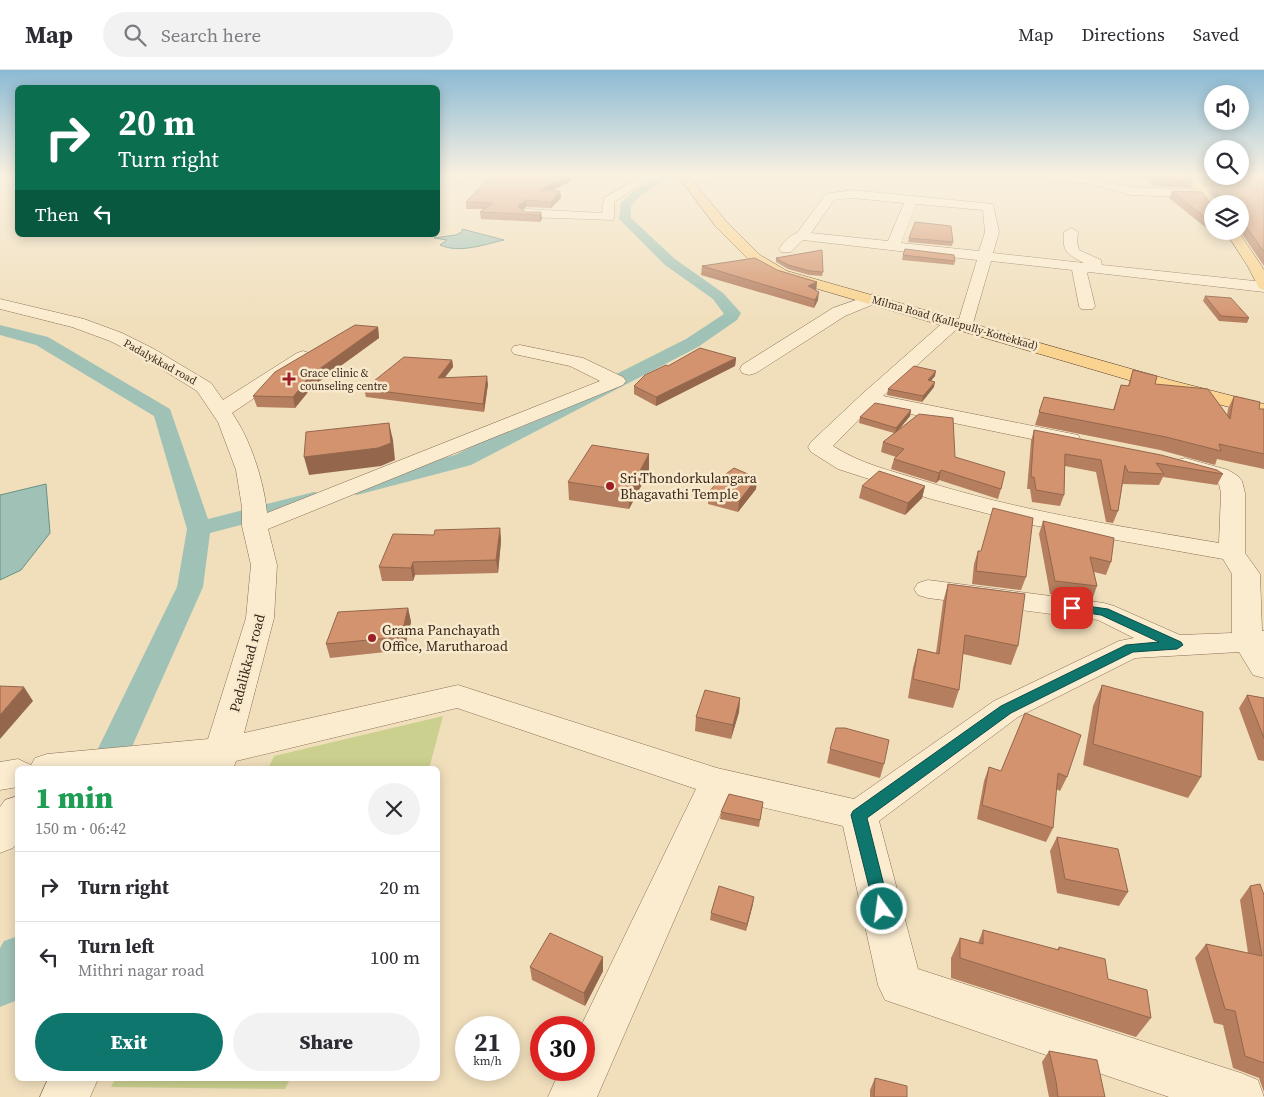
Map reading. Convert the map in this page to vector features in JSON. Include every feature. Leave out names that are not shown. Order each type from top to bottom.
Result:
[{"type":"main road","name":"Milma Road (Kallepully-Kottekkad)","points":[[721,224],[755,258],[782,274],[1163,384],[1264,410]]},
{"type":"main road","points":[[1237,240],[1263,280]]},
{"type":"street","points":[[786,249],[802,236],[810,224]]},
{"type":"street","points":[[892,245],[900,224]]},
{"type":"street","points":[[991,224],[992,232],[985,256],[959,324],[868,399],[819,447],[846,464],[939,494],[1022,516],[1232,553]]},
{"type":"street","points":[[1071,232],[1070,242],[1073,252],[1096,264],[1079,271],[1086,306]]},
{"type":"street","points":[[802,236],[1089,266],[1263,280]]},
{"type":"street","points":[[749,368],[839,312],[873,299]]},
{"type":"street","name":"Padalykkad road","points":[[0,304],[78,323],[116,337],[204,387],[228,422],[247,470],[255,516]]},
{"type":"street","points":[[221,412],[276,373],[316,350]]},
{"type":"street","points":[[255,516],[616,381],[576,362],[520,350]]},
{"type":"street","points":[[868,399],[1092,445]]},
{"type":"street","points":[[104,766],[220,760],[458,696],[717,782],[859,815],[1006,709],[1130,648],[1177,645],[1258,650],[1246,574],[1232,553],[1233,493],[1230,481],[1220,475],[1168,461]]},
{"type":"street","name":"Padalikkad road","points":[[220,760],[260,618],[264,566],[255,516]]},
{"type":"street","points":[[928,588],[1104,612],[1177,645]]},
{"type":"street","points":[[0,776],[15,774]]},
{"type":"street","points":[[572,1097],[717,782]]},
{"type":"street","points":[[0,837],[15,815]]},
{"type":"street","points":[[859,815],[900,985],[1241,1097]]},
{"type":"street","points":[[64,1097],[73,1081]]},
{"type":"green space","points":[[443,716],[430,766],[269,766],[274,756]]},
{"type":"green space","points":[[114,1081],[289,1081],[285,1089],[111,1087]]},
{"type":"water","points":[[462,229],[504,240],[456,249],[440,245],[447,240],[434,238],[456,235],[462,232]]},
{"type":"water","points":[[46,484],[50,533],[21,570],[0,580],[0,495]]},
{"type":"building","points":[[914,224],[932,224],[951,226],[953,242],[909,238]]},
{"type":"building","points":[[1249,224],[1264,224],[1264,252],[1249,231]]},
{"type":"building","points":[[905,249],[954,255],[955,261],[903,255]]},
{"type":"building","points":[[822,250],[823,272],[810,271],[788,265],[776,258]]},
{"type":"building","points":[[755,258],[777,270],[817,282],[808,286],[819,292],[815,300],[702,266]]},
{"type":"building","points":[[1205,296],[1231,298],[1249,318],[1221,316]]},
{"type":"building","points":[[355,325],[378,327],[311,375],[293,397],[253,396],[275,372]]},
{"type":"building","points":[[700,348],[736,358],[656,397],[634,386],[645,375],[666,365],[668,366]]},
{"type":"building","points":[[404,357],[452,360],[438,378],[487,376],[483,404],[364,389]]},
{"type":"building","points":[[914,366],[936,371],[928,380],[935,382],[923,396],[888,389]]},
{"type":"building","points":[[1133,370],[1157,376],[1155,384],[1208,389],[1230,419],[1234,396],[1260,402],[1259,409],[1264,409],[1264,454],[1219,444],[1221,451],[1166,437],[1039,412],[1044,397],[1114,410],[1121,385],[1129,386]]},
{"type":"building","points":[[875,403],[911,410],[896,428],[860,417]]},
{"type":"building","points":[[919,414],[953,418],[955,457],[1005,472],[1001,489],[941,470],[939,473],[894,459],[904,449],[883,442]]},
{"type":"building","points":[[389,423],[391,443],[378,448],[304,457],[306,432]]},
{"type":"building","points":[[1034,430],[1161,455],[1217,470],[1223,474],[1156,463],[1164,474],[1128,472],[1125,465],[1118,511],[1111,510],[1101,460],[1065,454],[1064,495],[1036,490],[1034,477],[1031,477]]},
{"type":"building","points":[[592,445],[649,454],[629,491],[568,482]]},
{"type":"building","points":[[734,468],[757,478],[739,501],[708,493],[722,477]]},
{"type":"building","points":[[879,471],[925,486],[908,503],[862,486]]},
{"type":"building","points":[[993,508],[1033,518],[1026,577],[976,571],[978,551],[981,551]]},
{"type":"building","points":[[1043,521],[1114,538],[1111,562],[1090,557],[1097,586],[1055,581]]},
{"type":"building","points":[[500,528],[496,560],[413,562],[411,568],[379,567],[393,534],[434,535],[435,530]]},
{"type":"building","points":[[948,584],[1025,594],[1018,646],[965,635],[959,690],[913,679],[918,649],[939,654]]},
{"type":"building","points":[[408,608],[401,637],[326,644],[338,612]]},
{"type":"building","points":[[1102,685],[1203,712],[1201,777],[1093,744]]},
{"type":"building","points":[[0,686],[24,687],[0,715]]},
{"type":"building","points":[[705,690],[740,698],[733,725],[696,717]]},
{"type":"building","points":[[1247,695],[1264,698],[1264,738]]},
{"type":"building","points":[[1025,713],[1081,735],[1067,777],[1058,773],[1053,828],[982,805],[989,767],[1001,771]]},
{"type":"building","points":[[836,728],[845,728],[889,740],[884,764],[830,749]]},
{"type":"building","points":[[729,794],[763,802],[760,820],[721,812]]},
{"type":"building","points":[[1057,837],[1118,849],[1128,892],[1065,879]]},
{"type":"building","points":[[1260,884],[1264,895],[1264,1063],[1245,1056],[1235,1011],[1225,1009],[1206,944],[1262,956],[1250,886]]},
{"type":"building","points":[[719,886],[754,897],[747,924],[711,913]]},
{"type":"building","points":[[983,930],[1059,950],[1059,947],[1105,959],[1108,979],[1147,990],[1151,1018],[960,958],[960,938],[983,944]]},
{"type":"building","points":[[550,933],[603,957],[584,993],[530,967]]},
{"type":"building","points":[[1049,1051],[1097,1060],[1105,1097],[1058,1097]]},
{"type":"building","points":[[875,1078],[907,1086],[907,1097],[874,1097]]},
{"type":"waterway","points":[[357,488],[463,460],[692,343],[731,317],[733,313],[718,296],[670,262],[630,224]]},
{"type":"waterway","points":[[0,330],[42,341],[163,413],[199,529]]},
{"type":"waterway","points":[[199,529],[314,499]]},
{"type":"waterway","points":[[106,766],[190,587],[199,529]]},
{"type":"waterway","points":[[0,987],[15,960]]},
{"type":"place","name":"Grace clinic & counseling centre","points":[[289,379]]},
{"type":"place","name":"Sri Thondorkulangara Bhagavathi Temple","points":[[610,486]]},
{"type":"place","name":"Grama Panchayath Office, Marutharoad","points":[[372,638]]},
{"type":"route","points":[[882,909],[859,815],[1006,709],[1130,648],[1177,645],[1104,612],[1072,608]]}]
